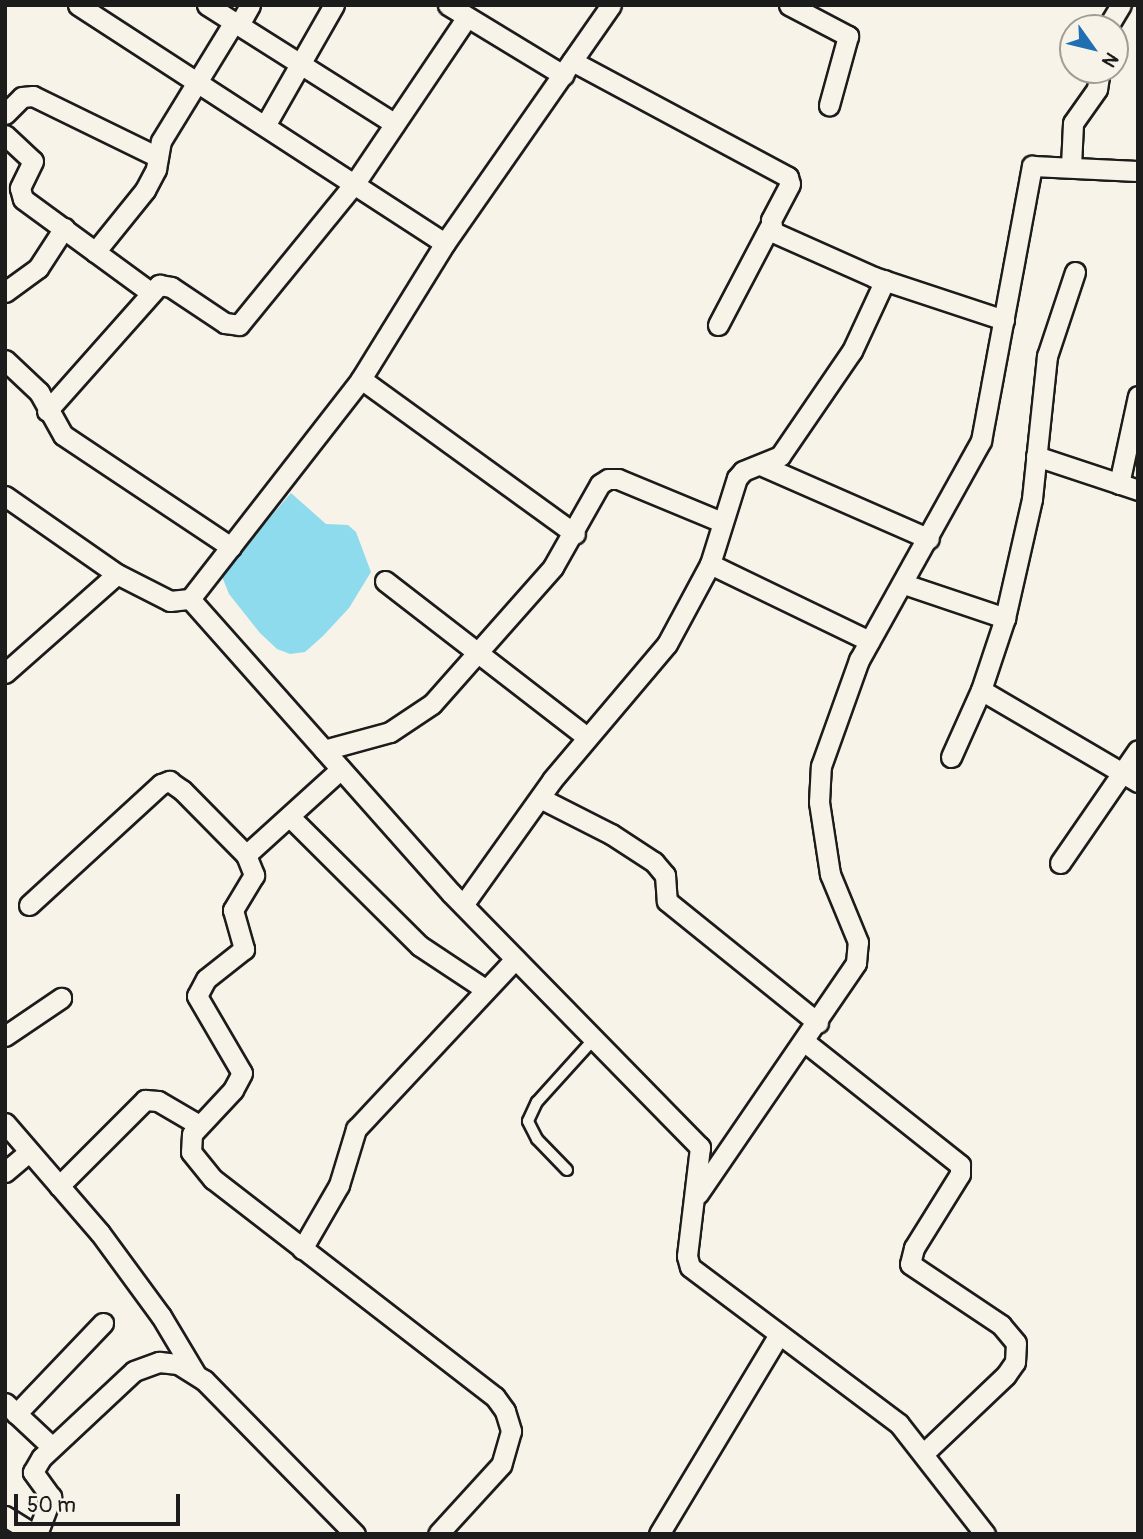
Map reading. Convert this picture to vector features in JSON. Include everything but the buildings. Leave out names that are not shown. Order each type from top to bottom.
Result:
[{"type":"street","points":[[78,5],[266,124],[445,243]]},
{"type":"street","points":[[207,5],[395,124]]},
{"type":"street","points":[[95,252],[145,190],[158,157],[161,141],[196,81],[250,5]]},
{"type":"street","points":[[266,124],[334,5]]},
{"type":"street","points":[[448,5],[567,68],[788,177],[790,184],[718,325]]},
{"type":"street","points":[[5,496],[117,574],[170,601],[191,599],[361,379],[445,243],[611,5]]},
{"type":"street","points":[[789,5],[848,36],[829,105]]},
{"type":"street","points":[[47,411],[150,292],[165,284],[225,323],[239,325],[355,183],[467,17]]},
{"type":"street","points":[[1070,166],[1073,123],[1098,84]]},
{"type":"street","points":[[5,114],[22,97],[33,96],[158,157]]},
{"type":"street","points":[[5,135],[33,161],[20,194],[150,292]]},
{"type":"street","points":[[695,1198],[818,1023],[860,953],[830,874],[819,802],[821,766],[831,731],[869,641],[904,584],[982,441],[1032,166],[1138,171]]},
{"type":"street","points":[[5,292],[38,268],[64,228]]},
{"type":"street","points":[[769,228],[885,280],[1004,320]]},
{"type":"street","points":[[950,757],[981,690],[1005,618],[1030,509],[1048,356],[1075,272]]},
{"type":"street","points":[[463,905],[587,737],[667,644],[710,564],[737,478],[743,471],[762,466],[780,456],[845,362],[885,280]]},
{"type":"street","points":[[5,360],[39,392],[47,411],[63,435],[231,547]]},
{"type":"street","points":[[361,379],[575,534]]},
{"type":"street","points":[[1036,456],[1128,487],[1138,396]]},
{"type":"street","points":[[762,466],[929,539]]},
{"type":"street","points":[[324,750],[379,736],[417,716],[553,568],[575,534],[600,484],[607,479],[618,479],[722,523]]},
{"type":"street","points":[[710,564],[869,641]]},
{"type":"street","points":[[5,673],[117,574]]},
{"type":"street","points":[[385,580],[479,649],[587,737]]},
{"type":"street","points":[[904,584],[1005,618]]},
{"type":"street","points":[[191,599],[463,905],[700,1147],[687,1256],[690,1268],[899,1424],[985,1534]]},
{"type":"street","points":[[981,690],[1130,778]]},
{"type":"street","points":[[1060,863],[1130,778],[1138,750]]},
{"type":"street","points":[[246,856],[341,769]]},
{"type":"street","points":[[29,905],[169,781],[246,856],[254,875],[233,910],[244,949],[206,979],[197,996],[242,1073],[233,1090],[199,1125],[189,1145],[202,1167],[302,1249],[495,1397],[505,1411],[511,1431],[501,1465],[438,1534]]},
{"type":"street","points":[[540,798],[611,834],[654,862],[665,875],[667,901],[818,1023]]},
{"type":"street","points":[[290,817],[421,946],[485,989]]},
{"type":"street","points":[[302,1249],[339,1185],[356,1129],[515,959]]},
{"type":"street","points":[[5,1036],[61,998]]},
{"type":"street","points":[[805,1042],[960,1165],[960,1174],[914,1248],[910,1264],[1001,1325],[1016,1343],[1015,1362],[1006,1376],[924,1453]]},
{"type":"street","points":[[59,1186],[145,1100],[158,1101],[199,1125]]},
{"type":"street","points":[[5,1123],[59,1186],[161,1316],[195,1373],[355,1534]]},
{"type":"street","points":[[5,1172],[29,1152]]},
{"type":"street","points":[[52,1447],[11,1409],[103,1323]]},
{"type":"street","points":[[659,1534],[779,1334]]},
{"type":"street","points":[[5,1516],[35,1534],[51,1491],[33,1472],[52,1447],[144,1365],[178,1364],[195,1373]]},
{"type":"lane","points":[[568,1170],[537,1139],[528,1121],[537,1102],[593,1040]]},
{"type":"water","points":[[291,493],[326,524],[348,525],[356,532],[371,572],[349,608],[323,636],[305,652],[290,654],[277,649],[260,633],[229,594],[221,574]]}]
